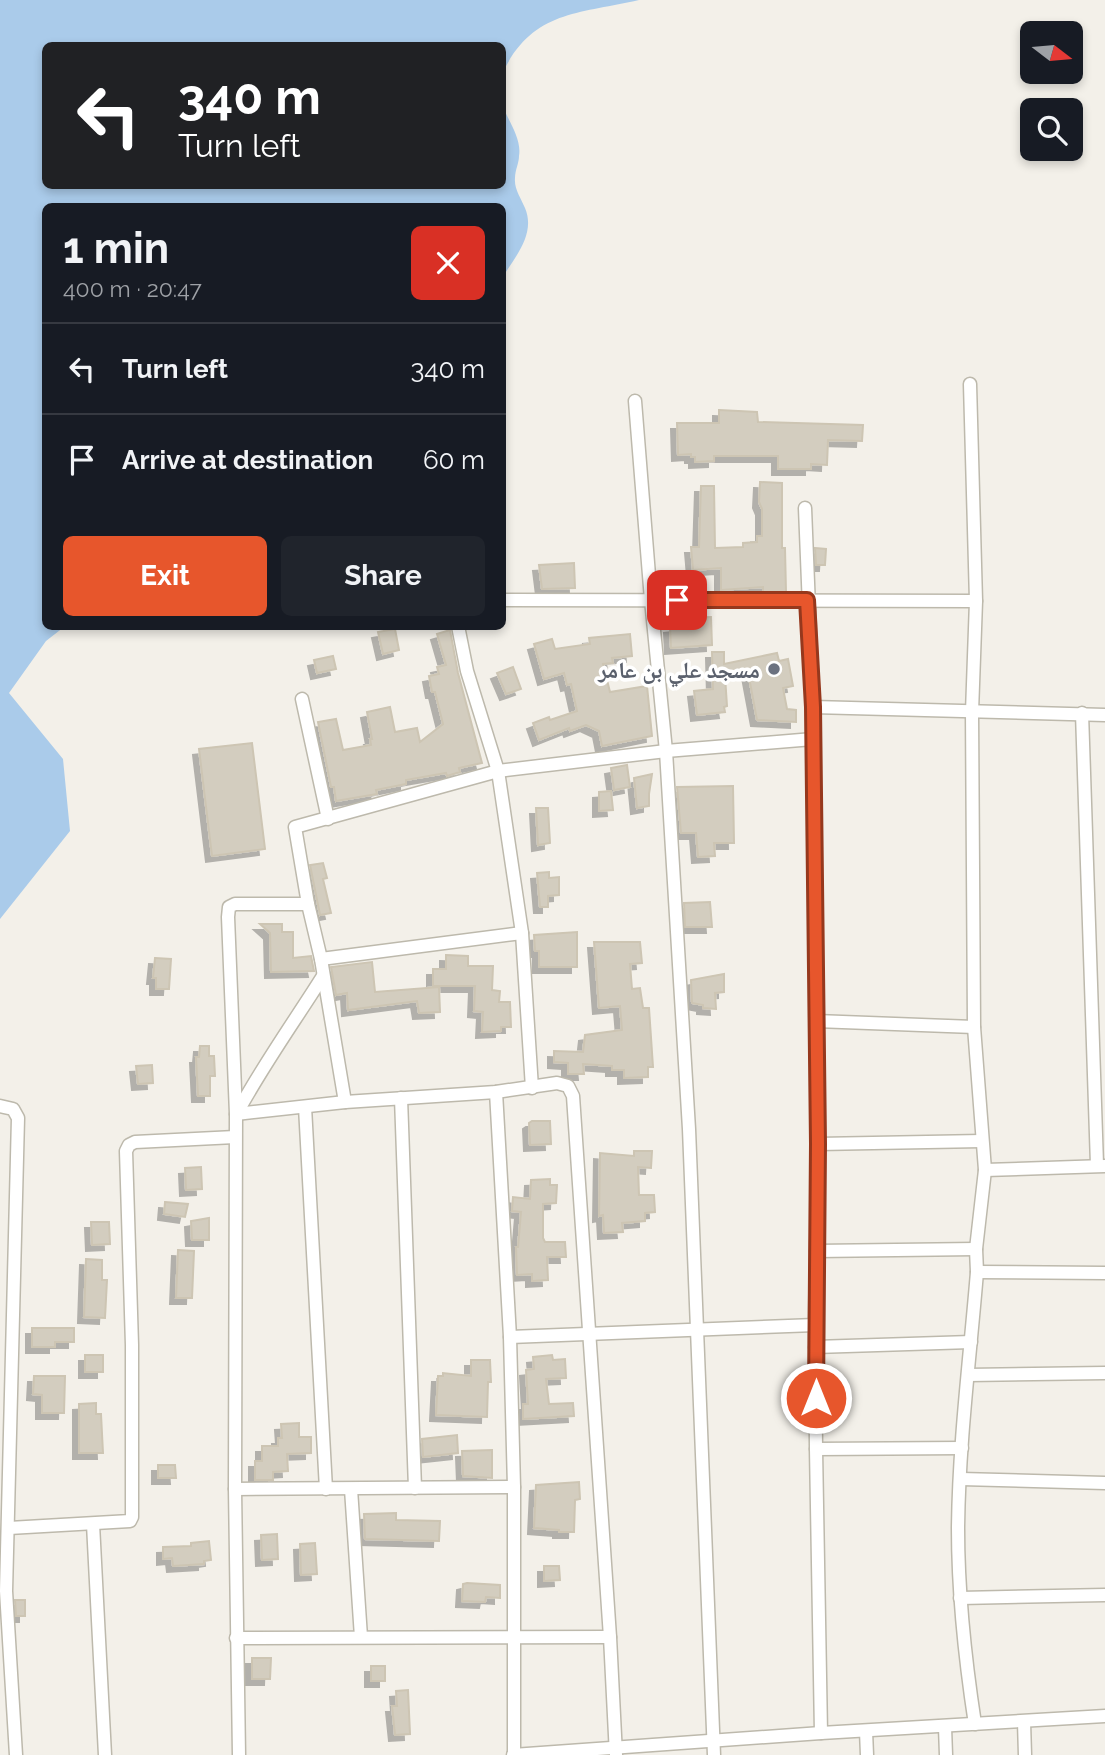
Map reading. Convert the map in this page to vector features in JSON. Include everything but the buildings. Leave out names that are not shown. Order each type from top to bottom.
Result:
[{"type":"street","points":[[971,384],[976,601],[972,712],[974,1027],[985,1170],[976,1249],[977,1272],[958,1527],[965,1662],[975,1724]]},
{"type":"street","points":[[635,401],[666,751],[689,1129],[714,1755]]},
{"type":"street","points":[[805,508],[813,707],[818,1144],[815,1347],[821,1733]]},
{"type":"street","points":[[506,600],[976,601]]},
{"type":"street","points":[[459,630],[467,671],[498,771],[522,933],[532,1088]]},
{"type":"street","points":[[302,699],[328,819]]},
{"type":"street","points":[[813,707],[1105,715]]},
{"type":"street","points":[[985,1170],[1101,1165],[1082,713]]},
{"type":"street","points":[[345,1102],[321,958],[308,904],[295,827],[498,771],[666,751],[813,739]]},
{"type":"street","points":[[239,1755],[235,1489],[236,1114],[229,907],[235,904],[308,904]]},
{"type":"street","points":[[1091,928],[1105,926]]},
{"type":"street","points":[[321,958],[522,933]]},
{"type":"street","points":[[236,1114],[282,1037],[323,976]]},
{"type":"street","points":[[816,1021],[974,1027]]},
{"type":"street","points":[[236,1114],[345,1102],[496,1092],[557,1083],[568,1086],[573,1096],[616,1751]]},
{"type":"street","points":[[496,1092],[510,1337],[514,1487],[514,1755],[616,1751],[713,1740],[1105,1716]]},
{"type":"street","points":[[401,1098],[415,1488]]},
{"type":"street","points":[[0,1106],[13,1108],[18,1118],[6,1591],[16,1755]]},
{"type":"street","points":[[305,1107],[326,1489]]},
{"type":"street","points":[[9,1528],[125,1523],[132,1517],[132,1345],[126,1151],[129,1145],[135,1142],[235,1137]]},
{"type":"street","points":[[818,1144],[982,1141]]},
{"type":"street","points":[[816,1251],[976,1249]]},
{"type":"street","points":[[977,1272],[1105,1273]]},
{"type":"street","points":[[510,1337],[815,1325]]},
{"type":"street","points":[[815,1347],[971,1342]]},
{"type":"street","points":[[968,1375],[1105,1373]]},
{"type":"street","points":[[816,1449],[962,1448]]},
{"type":"street","points":[[961,1479],[1105,1483]]},
{"type":"street","points":[[235,1489],[514,1487]]},
{"type":"street","points":[[351,1489],[361,1637]]},
{"type":"street","points":[[93,1524],[105,1755]]},
{"type":"street","points":[[960,1598],[1105,1595]]},
{"type":"street","points":[[236,1638],[610,1637]]},
{"type":"street","points":[[1024,1722],[1025,1755]]},
{"type":"street","points":[[945,1727],[946,1755]]},
{"type":"street","points":[[866,1731],[867,1755]]},
{"type":"water","points":[[0,0],[639,0],[577,13],[543,26],[528,37],[506,67],[506,42],[42,42],[42,189],[506,189],[506,113],[518,143],[519,159],[515,182],[528,218],[528,227],[522,245],[506,272],[506,203],[42,203],[42,630],[60,630],[46,641],[9,693],[63,759],[70,831],[0,919]]},
{"type":"place","name":"مسجد علي بن عامر","points":[[774,669]]},
{"type":"route","points":[[677,600],[807,600],[813,707],[818,1144],[816,1398]]}]
